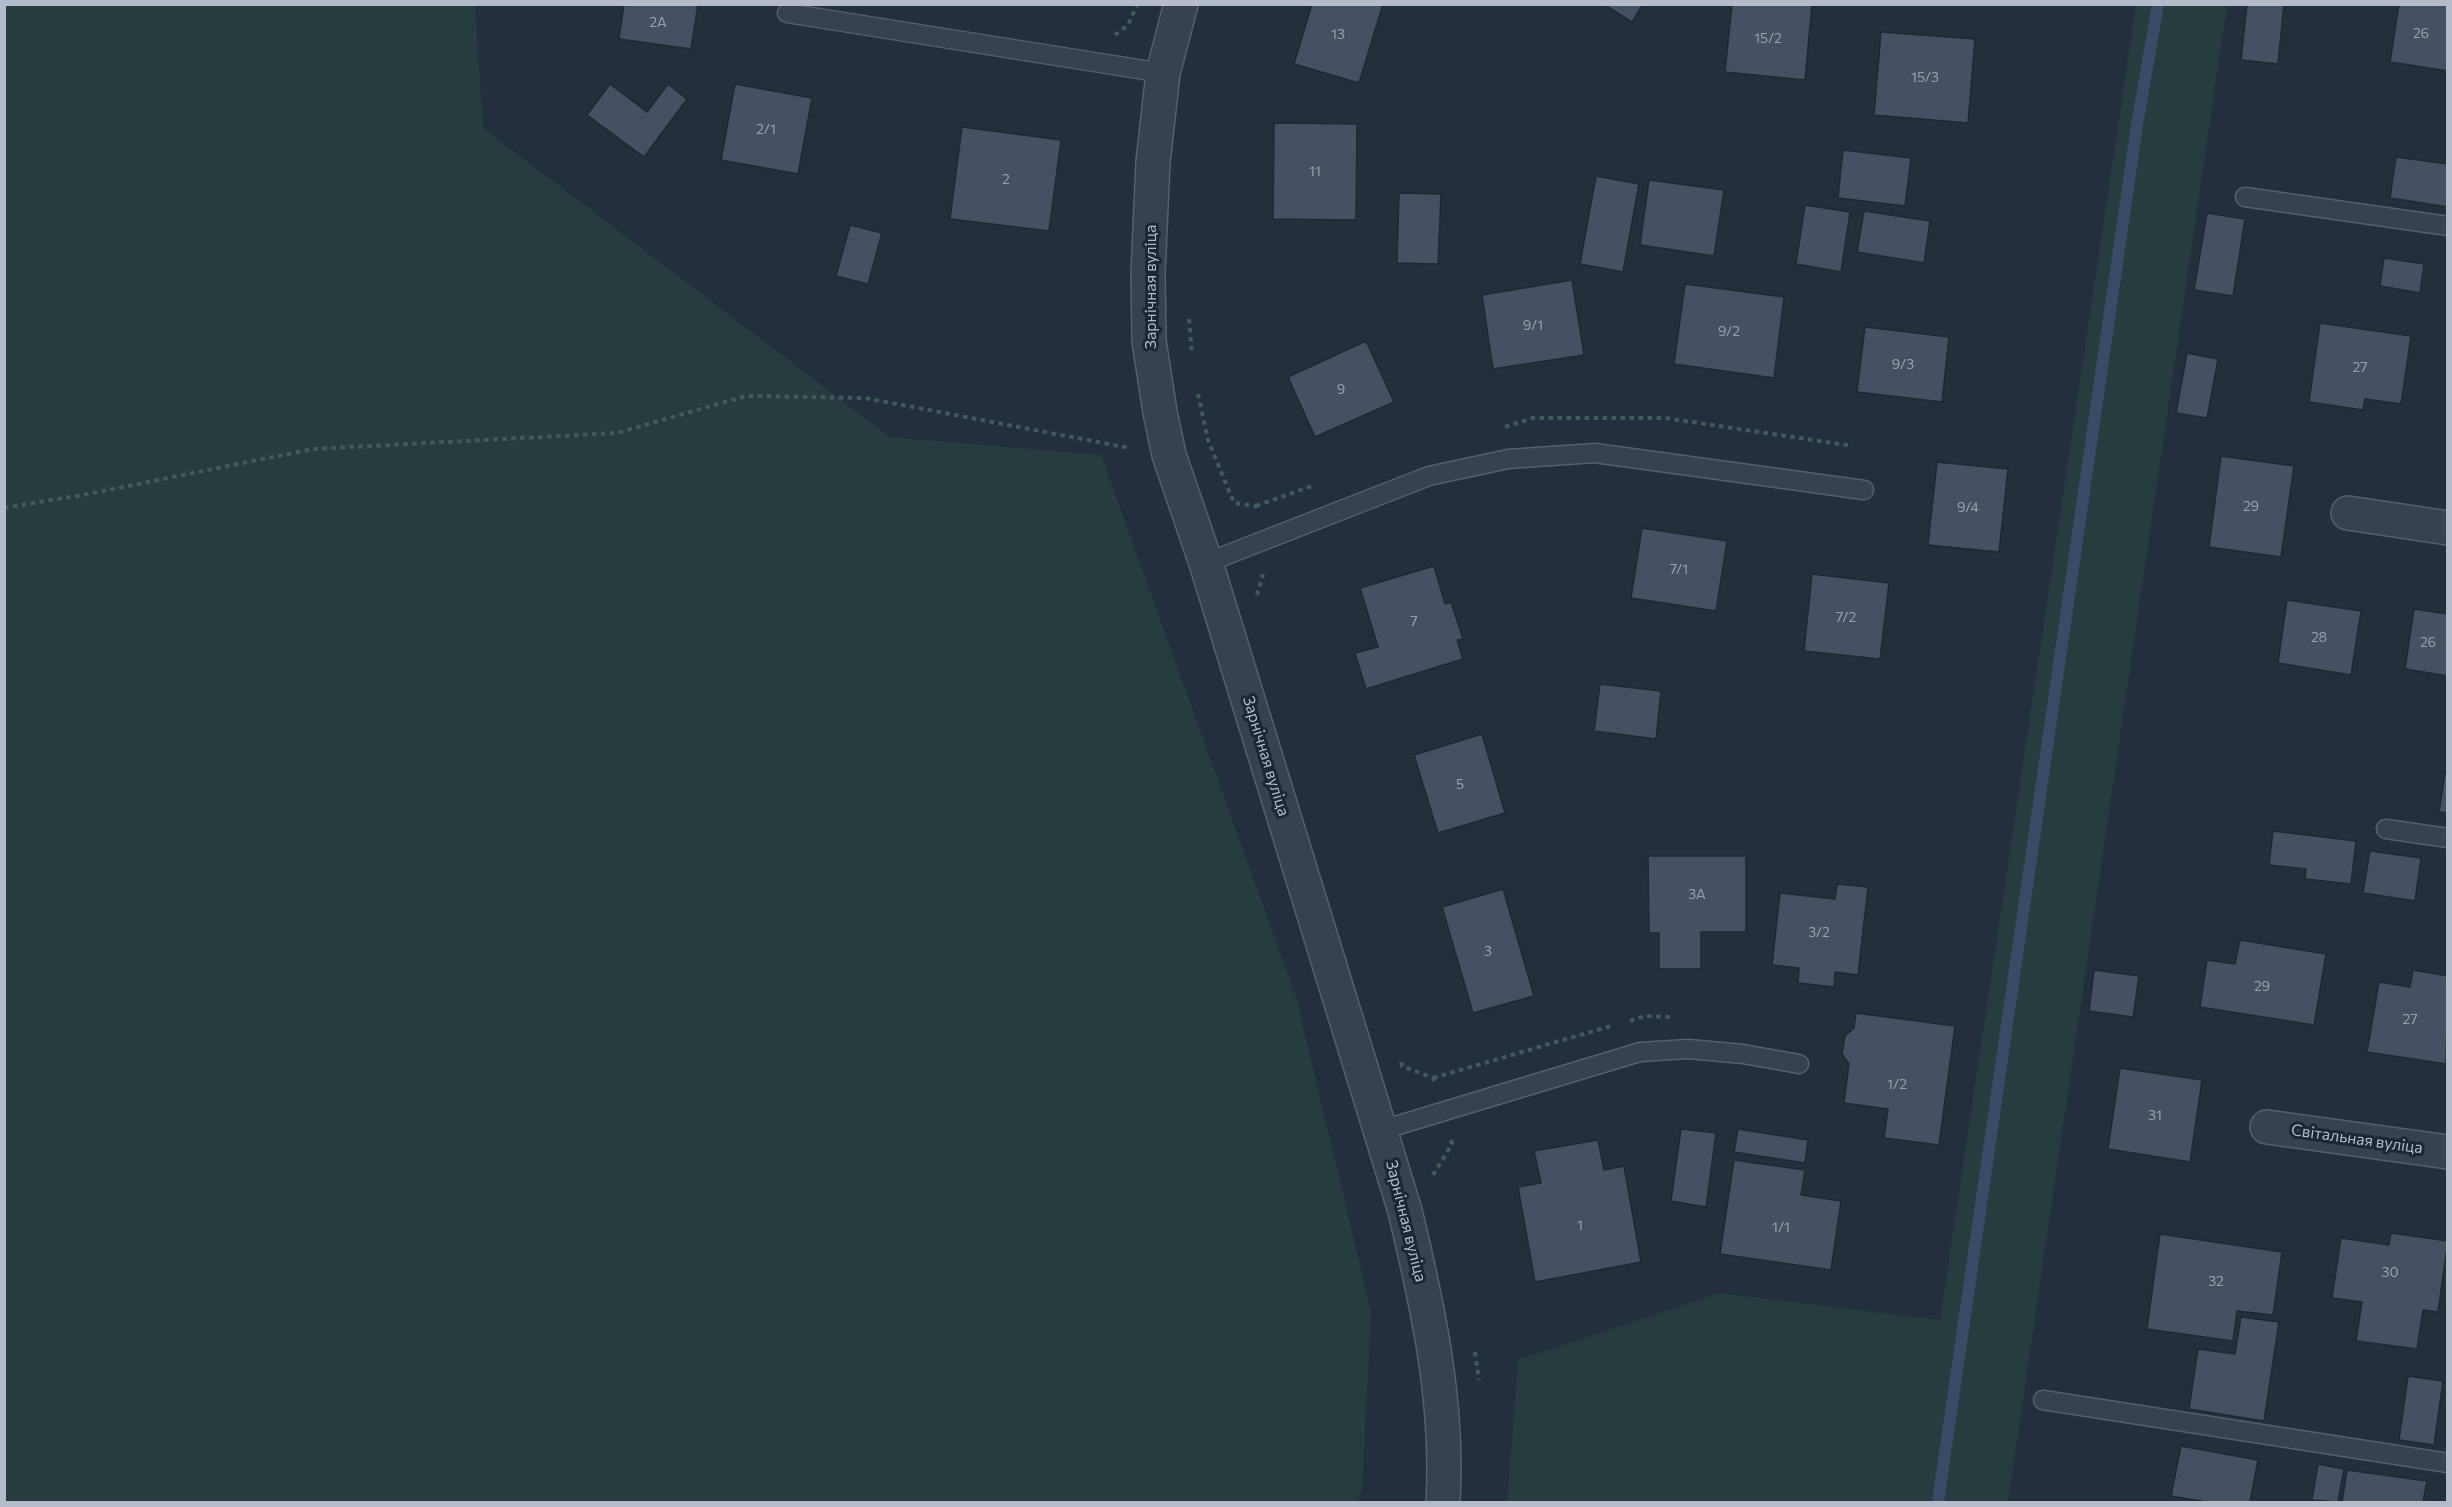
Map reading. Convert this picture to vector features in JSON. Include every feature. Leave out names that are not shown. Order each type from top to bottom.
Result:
[{"type":"street","name":"Зарнічная вуліца","points":[[1179,11],[1163,73],[1153,162],[1148,284],[1149,341],[1169,455],[1206,563],[1382,1130],[1410,1232],[1435,1348],[1443,1409],[1443,1503]]},
{"type":"street","points":[[2348,513],[2448,528]]},
{"type":"street","name":"Світальная вуліца","points":[[2267,1127],[2448,1152]]},
{"type":"lane","points":[[787,13],[1163,73]]},
{"type":"lane","points":[[2244,197],[2448,226]]},
{"type":"lane","points":[[1206,563],[1429,476],[1508,459],[1595,453],[1864,490]]},
{"type":"lane","points":[[2386,829],[2448,838]]},
{"type":"lane","points":[[1382,1130],[1640,1052],[1688,1049],[1743,1054],[1799,1064]]},
{"type":"lane","points":[[2043,1400],[2448,1463]]},
{"type":"path","points":[[1105,36],[1113,35],[1128,25],[1137,5],[1179,11]]},
{"type":"path","points":[[1189,317],[1192,361]]},
{"type":"path","points":[[1196,384],[1208,440],[1234,503],[1256,506],[1276,564],[1262,575],[1256,597]]},
{"type":"path","points":[[4,508],[88,494],[313,449],[617,433],[746,396],[865,398],[1169,455]]},
{"type":"path","points":[[1399,1054],[1402,1066],[1433,1078],[1452,1144],[1432,1176],[1435,1187]]},
{"type":"path","points":[[1473,1343],[1478,1366],[1479,1388]]},
{"type":"green space","points":[[5,4],[475,5],[483,128],[890,437],[1101,455],[1296,997],[1371,1311],[1362,1489],[1358,1502],[5,1502]]},
{"type":"green space","points":[[2136,5],[2227,5],[2008,1502],[1507,1502],[1518,1360],[1720,1293],[1940,1320]]},
{"type":"building","points":[[624,4],[698,4],[691,49],[619,39]]},
{"type":"building","points":[[1312,4],[1383,4],[1359,83],[1294,64]]},
{"type":"building","points":[[1603,4],[1643,4],[1632,22]]},
{"type":"building","points":[[1732,4],[1812,4],[1805,80],[1725,72]]},
{"type":"building","points":[[2247,4],[2284,4],[2278,64],[2241,60]]},
{"type":"building","points":[[2399,4],[2448,4],[2448,71],[2390,62]]},
{"type":"building","points":[[1881,32],[1975,39],[1968,123],[1874,115]]},
{"type":"building","points":[[610,84],[647,112],[668,84],[687,99],[644,157],[587,115]]},
{"type":"building","points":[[735,84],[812,98],[798,174],[721,160]]},
{"type":"building","points":[[1274,123],[1357,124],[1356,220],[1273,219]]},
{"type":"building","points":[[962,127],[1061,140],[1049,231],[950,219]]},
{"type":"building","points":[[1843,150],[1911,158],[1905,206],[1838,198]]},
{"type":"building","points":[[2396,157],[2448,164],[2448,207],[2390,198]]},
{"type":"building","points":[[1596,176],[1639,184],[1623,272],[1580,264]]},
{"type":"building","points":[[1649,180],[1724,190],[1714,256],[1640,245]]},
{"type":"building","points":[[1399,193],[1441,194],[1438,264],[1397,263]]},
{"type":"building","points":[[1805,205],[1850,212],[1841,272],[1796,264]]},
{"type":"building","points":[[1864,211],[1930,221],[1924,263],[1857,252]]},
{"type":"building","points":[[2207,213],[2245,219],[2233,296],[2194,290]]},
{"type":"building","points":[[850,225],[882,233],[868,284],[836,276]]},
{"type":"building","points":[[2384,258],[2424,264],[2420,293],[2380,286]]},
{"type":"building","points":[[1572,280],[1584,355],[1493,369],[1482,295]]},
{"type":"building","points":[[1685,284],[1784,297],[1774,378],[1674,364]]},
{"type":"building","points":[[2320,323],[2411,336],[2401,404],[2365,399],[2363,410],[2309,402]]},
{"type":"building","points":[[1865,327],[1949,337],[1942,402],[1857,392]]},
{"type":"building","points":[[1366,341],[1394,402],[1315,437],[1288,377]]},
{"type":"building","points":[[2187,353],[2218,359],[2207,418],[2176,413]]},
{"type":"building","points":[[2221,456],[2294,466],[2281,557],[2209,547]]},
{"type":"building","points":[[1937,462],[2008,469],[1999,552],[1928,545]]},
{"type":"building","points":[[1642,528],[1727,541],[1716,611],[1631,598]]},
{"type":"building","points":[[1434,566],[1445,604],[1451,602],[1463,639],[1457,640],[1463,659],[1366,689],[1355,653],[1378,647],[1360,588]]},
{"type":"building","points":[[1812,574],[1889,583],[1880,659],[1804,651]]},
{"type":"building","points":[[2287,600],[2361,611],[2351,675],[2278,663]]},
{"type":"building","points":[[2414,609],[2448,614],[2448,676],[2405,669]]},
{"type":"building","points":[[1600,684],[1661,691],[1656,739],[1594,731]]},
{"type":"building","points":[[1482,734],[1505,813],[1438,833],[1414,755]]},
{"type":"building","points":[[2445,773],[2448,774],[2448,813],[2439,812]]},
{"type":"building","points":[[2273,831],[2356,841],[2351,884],[2305,879],[2306,869],[2269,865]]},
{"type":"building","points":[[2370,851],[2421,858],[2415,901],[2363,893]]},
{"type":"building","points":[[1648,856],[1746,856],[1746,932],[1701,932],[1701,969],[1659,969],[1659,933],[1649,933]]},
{"type":"building","points":[[1837,884],[1868,887],[1858,975],[1835,972],[1834,987],[1798,983],[1799,968],[1772,965],[1780,893],[1835,899]]},
{"type":"building","points":[[1503,889],[1534,996],[1473,1013],[1442,907]]},
{"type":"building","points":[[2240,940],[2326,954],[2314,1025],[2200,1007],[2207,960],[2235,964]]},
{"type":"building","points":[[2094,970],[2139,976],[2133,1017],[2089,1011]]},
{"type":"building","points":[[2413,970],[2448,976],[2446,1064],[2367,1052],[2379,982],[2410,987]]},
{"type":"building","points":[[1856,1013],[1955,1026],[1939,1145],[1884,1138],[1888,1109],[1844,1103],[1849,1064],[1842,1054],[1845,1036],[1854,1028]]},
{"type":"building","points":[[2120,1068],[2202,1080],[2190,1162],[2108,1149]]},
{"type":"building","points":[[1681,1129],[1716,1133],[1706,1207],[1671,1201]]},
{"type":"building","points":[[1738,1129],[1808,1140],[1805,1163],[1734,1152]]},
{"type":"building","points":[[1598,1140],[1604,1170],[1624,1166],[1641,1262],[1535,1282],[1518,1187],[1541,1183],[1534,1151]]},
{"type":"building","points":[[1734,1160],[1805,1170],[1801,1195],[1841,1201],[1831,1270],[1720,1254]]},
{"type":"building","points":[[2391,1233],[2448,1241],[2438,1312],[2423,1310],[2417,1349],[2356,1341],[2362,1302],[2332,1298],[2341,1238],[2389,1245]]},
{"type":"building","points":[[2160,1234],[2282,1252],[2273,1315],[2237,1311],[2233,1341],[2147,1329]]},
{"type":"building","points":[[2241,1317],[2279,1322],[2264,1421],[2189,1409],[2198,1349],[2235,1354]]},
{"type":"building","points":[[2408,1376],[2443,1381],[2434,1445],[2399,1440]]},
{"type":"building","points":[[2181,1446],[2258,1460],[2250,1502],[2207,1502],[2171,1496]]},
{"type":"building","points":[[2318,1464],[2344,1469],[2338,1502],[2312,1500]]},
{"type":"building","points":[[2347,1470],[2427,1481],[2423,1502],[2342,1502]]},
{"type":"waterway","points":[[1938,1502],[2137,125],[2158,4]]}]
